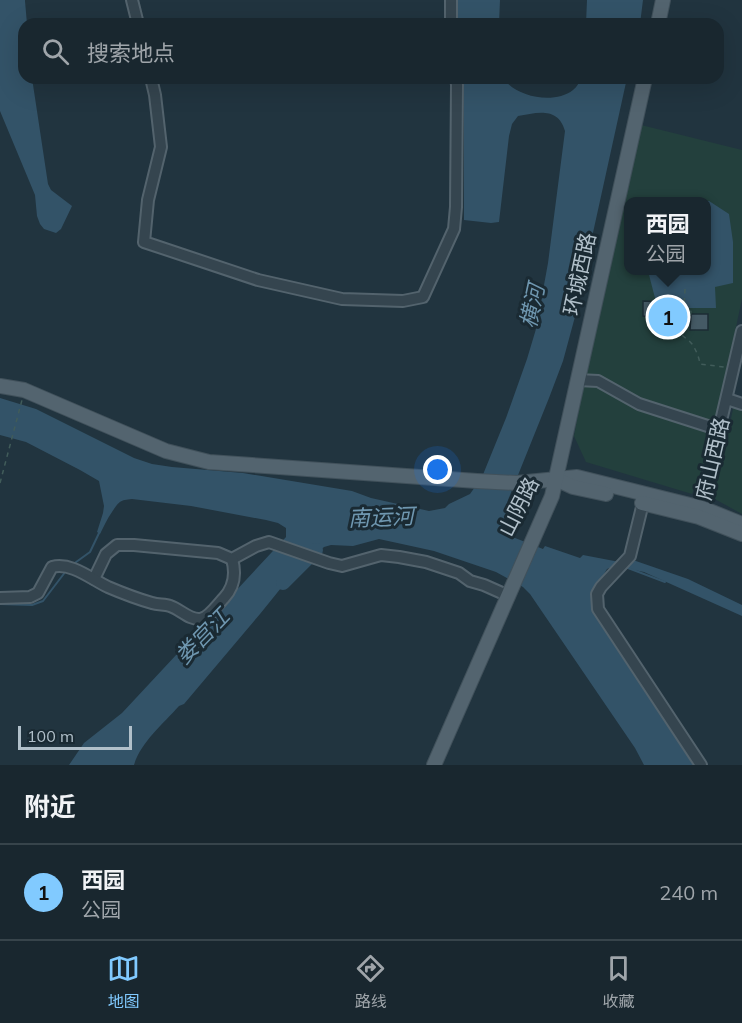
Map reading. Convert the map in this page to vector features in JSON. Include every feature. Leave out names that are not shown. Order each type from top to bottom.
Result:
[{"type":"main road","points":[[659,18],[663,0]]},
{"type":"main road","name":"环城西路","points":[[556,479],[644,84]]},
{"type":"main road","points":[[0,386],[24,390],[166,451],[209,462],[517,483],[577,477],[742,524]]},
{"type":"main road","points":[[556,479],[573,487],[643,503],[700,512],[742,534]]},
{"type":"main road","name":"山阴路","points":[[434,765],[529,538],[552,496],[556,479]]},
{"type":"main road","name":"山阴路","points":[[426,765],[502,593],[511,581]]},
{"type":"street","points":[[132,0],[136,18]]},
{"type":"street","points":[[451,0],[451,18]]},
{"type":"street","points":[[152,84],[161,147],[148,200],[144,242],[258,280],[342,299],[403,301],[423,297],[454,230],[457,84]]},
{"type":"street","name":"府山西路","points":[[700,512],[742,331]]},
{"type":"street","points":[[578,380],[598,381],[639,404],[720,430]]},
{"type":"street","points":[[727,399],[742,404]]},
{"type":"street","points":[[643,503],[630,556],[601,587],[597,594],[598,609],[701,765]]},
{"type":"street","points":[[232,559],[269,542],[342,566],[381,555],[399,557],[426,562],[459,573],[502,593]]},
{"type":"street","points":[[94,579],[106,554],[117,545],[135,544],[218,553],[232,559]]},
{"type":"street","points":[[0,598],[30,597],[38,593],[52,567],[69,568],[107,587],[154,604],[170,605],[192,618],[201,619],[206,617],[227,594],[234,573],[232,559]]},
{"type":"path","points":[[685,289],[684,309],[691,309],[691,314],[690,319],[679,320],[679,333],[691,342],[700,364],[734,368]]},
{"type":"path","points":[[0,483],[22,401]]},
{"type":"green space","points":[[641,125],[742,150],[742,299],[709,452],[692,494],[586,462],[574,436],[588,361],[624,201],[624,275],[711,275],[711,197],[625,197]]},
{"type":"green space","points":[[734,405],[742,409],[742,514],[713,498]]},
{"type":"water","points":[[0,0],[25,0],[26,18],[18,18],[18,84],[33,84],[48,184],[51,190],[72,206],[61,229],[56,233],[44,229],[40,224],[35,195],[0,111]]},
{"type":"water","points":[[458,0],[500,0],[499,18],[458,18]]},
{"type":"water","points":[[587,0],[643,0],[641,18],[586,18]]},
{"type":"water","name":"南运河","points":[[464,84],[508,84],[526,94],[546,98],[565,95],[578,84],[626,84],[576,313],[563,361],[508,500],[507,526],[512,530],[510,536],[543,549],[545,546],[580,558],[583,555],[630,564],[633,560],[688,579],[742,605],[742,616],[644,572],[614,566],[607,569],[593,596],[698,765],[644,765],[635,748],[523,587],[496,572],[434,551],[379,539],[353,546],[324,547],[306,563],[302,562],[184,704],[179,706],[153,734],[134,765],[69,765],[84,743],[122,713],[286,537],[286,528],[266,520],[191,506],[132,499],[118,504],[100,534],[97,532],[104,506],[99,481],[26,442],[0,435],[0,398],[36,409],[134,458],[152,464],[243,473],[352,491],[371,498],[429,511],[445,508],[470,494],[482,477],[506,418],[536,329],[548,263],[565,131],[557,118],[546,113],[518,116],[512,124],[509,136],[499,222],[464,220]]},
{"type":"water","points":[[711,202],[729,214],[733,242],[733,283],[715,287],[716,308],[677,308],[672,315],[663,317],[663,302],[655,298],[649,275],[711,275]]},
{"type":"building","points":[[643,301],[663,302],[663,317],[643,316]]},
{"type":"building","points":[[691,314],[708,314],[708,330],[690,330]]},
{"type":"waterway","points":[[72,565],[90,552],[100,531]]},
{"type":"waterway","name":"娄宫江","points":[[283,583],[316,550]]},
{"type":"waterway","points":[[628,568],[665,582]]},
{"type":"waterway","points":[[0,604],[32,605],[43,601],[66,571]]},
{"type":"place","name":"西园","points":[[668,317]]},
{"type":"water label","name":"横河","points":[[532,306]]}]
